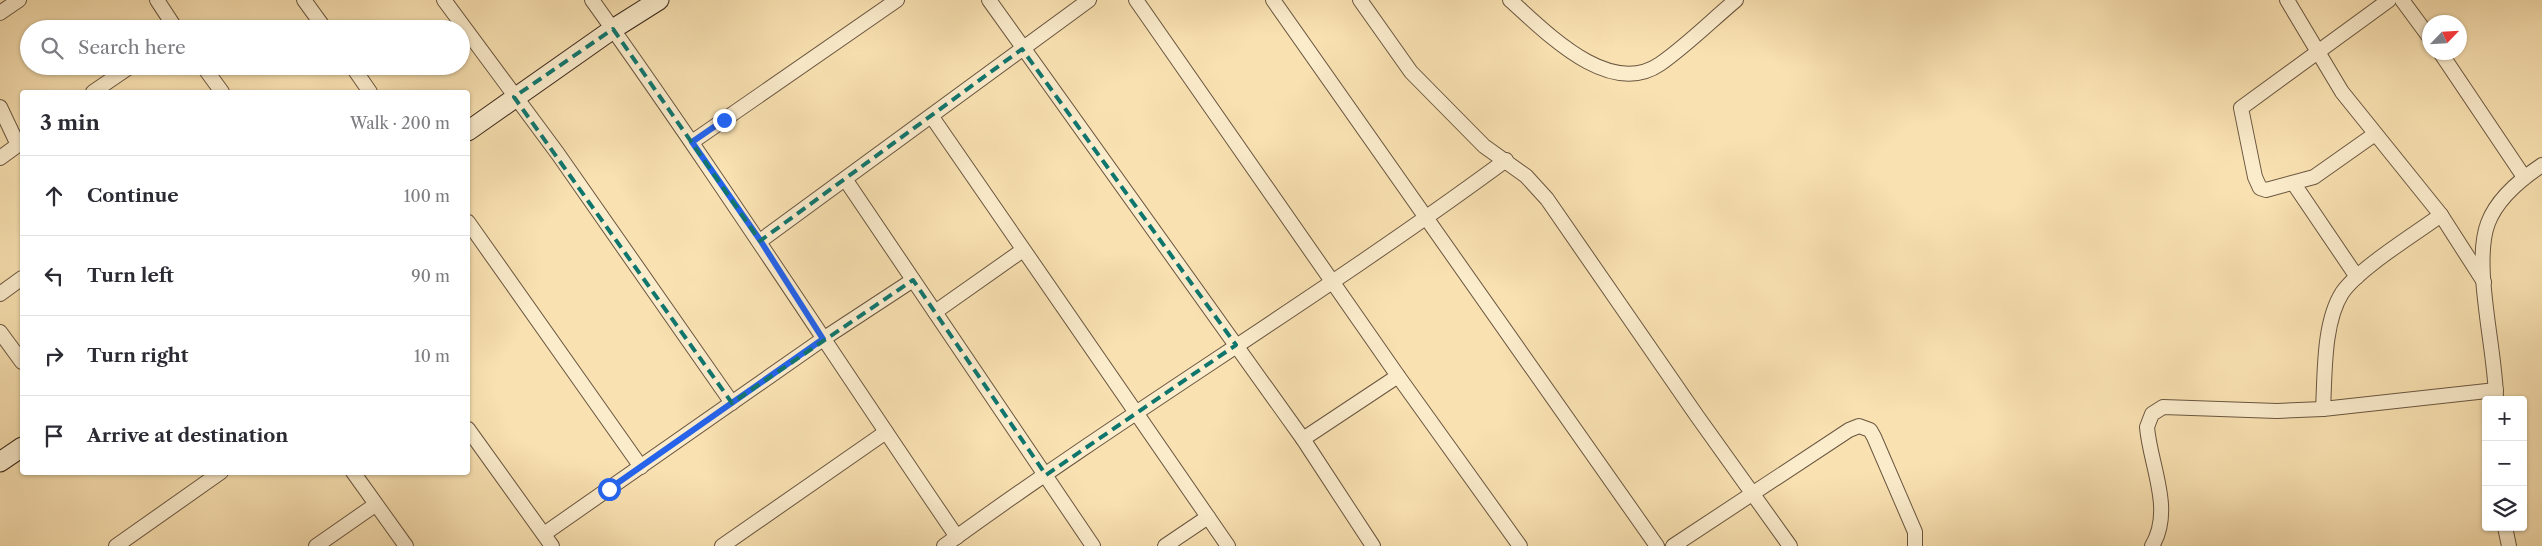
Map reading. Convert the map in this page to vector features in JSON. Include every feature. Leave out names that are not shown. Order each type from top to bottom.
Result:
[{"type":"street","points":[[0,13],[19,0]]},
{"type":"street","points":[[157,0],[170,20]]},
{"type":"street","points":[[304,0],[318,20]]},
{"type":"street","points":[[444,0],[458,20]]},
{"type":"street","points":[[592,0],[760,240],[823,339],[957,537]]},
{"type":"street","points":[[470,130],[514,97],[659,0]]},
{"type":"street","points":[[692,142],[897,0]]},
{"type":"street","points":[[989,0],[1022,49],[1303,439],[1373,546]]},
{"type":"street","points":[[760,240],[932,117],[1090,0]]},
{"type":"street","points":[[1136,0],[1398,376],[1520,546]]},
{"type":"street","points":[[1273,0],[1656,546]]},
{"type":"street","points":[[1360,0],[1411,72],[1484,146],[1526,176],[1547,199],[1790,546]]},
{"type":"street","points":[[1510,0],[1567,50],[1602,69],[1633,75],[1658,65],[1736,0]]},
{"type":"street","points":[[2287,0],[2342,92],[2441,215],[2484,282]]},
{"type":"street","points":[[2375,134],[2314,177],[2294,184],[2266,190],[2257,184],[2241,108],[2243,104],[2319,52],[2389,0]]},
{"type":"street","points":[[2402,0],[2422,27]]},
{"type":"street","points":[[470,36],[732,403]]},
{"type":"street","points":[[2445,60],[2524,177]]},
{"type":"street","points":[[96,90],[118,75]]},
{"type":"street","points":[[210,75],[221,90]]},
{"type":"street","points":[[358,75],[369,90]]},
{"type":"street","points":[[0,107],[20,143],[0,158]]},
{"type":"street","points":[[932,117],[1228,546]]},
{"type":"street","points":[[944,546],[1135,412],[1426,219],[1506,160]]},
{"type":"street","points":[[2152,546],[2158,536],[2163,514],[2148,444],[2147,427],[2152,414],[2163,408],[2179,407],[2234,411],[2322,409],[2496,395],[2484,282],[2482,241],[2488,222],[2496,207],[2524,177],[2542,164]]},
{"type":"street","points":[[845,179],[1093,546]]},
{"type":"street","points":[[2294,184],[2356,277]]},
{"type":"street","points":[[2322,409],[2331,320],[2342,294],[2356,277],[2441,215]]},
{"type":"street","points":[[470,225],[641,467]]},
{"type":"street","points":[[934,312],[1023,250]]},
{"type":"street","points":[[0,294],[20,279]]},
{"type":"street","points":[[470,432],[548,540],[641,467],[823,339],[913,280]]},
{"type":"street","points":[[0,332],[20,359]]},
{"type":"street","points":[[1303,439],[1398,376]]},
{"type":"street","points":[[1673,546],[1849,430],[1865,427],[1870,430],[1874,437],[1915,532],[1915,546]]},
{"type":"street","points":[[722,546],[886,432]]},
{"type":"street","points":[[0,462],[20,448]]},
{"type":"street","points":[[116,546],[217,475]]},
{"type":"street","points":[[355,475],[406,546]]},
{"type":"street","points":[[316,546],[375,504]]},
{"type":"street","points":[[1166,546],[1208,517]]},
{"type":"street","points":[[2506,531],[2509,546]]},
{"type":"highlighted area","points":[[613,29],[760,241],[1022,49],[1236,345],[1046,475],[913,280],[732,403],[514,97]]},
{"type":"route","points":[[609,489],[823,339],[760,240],[692,142],[724,120]]}]
